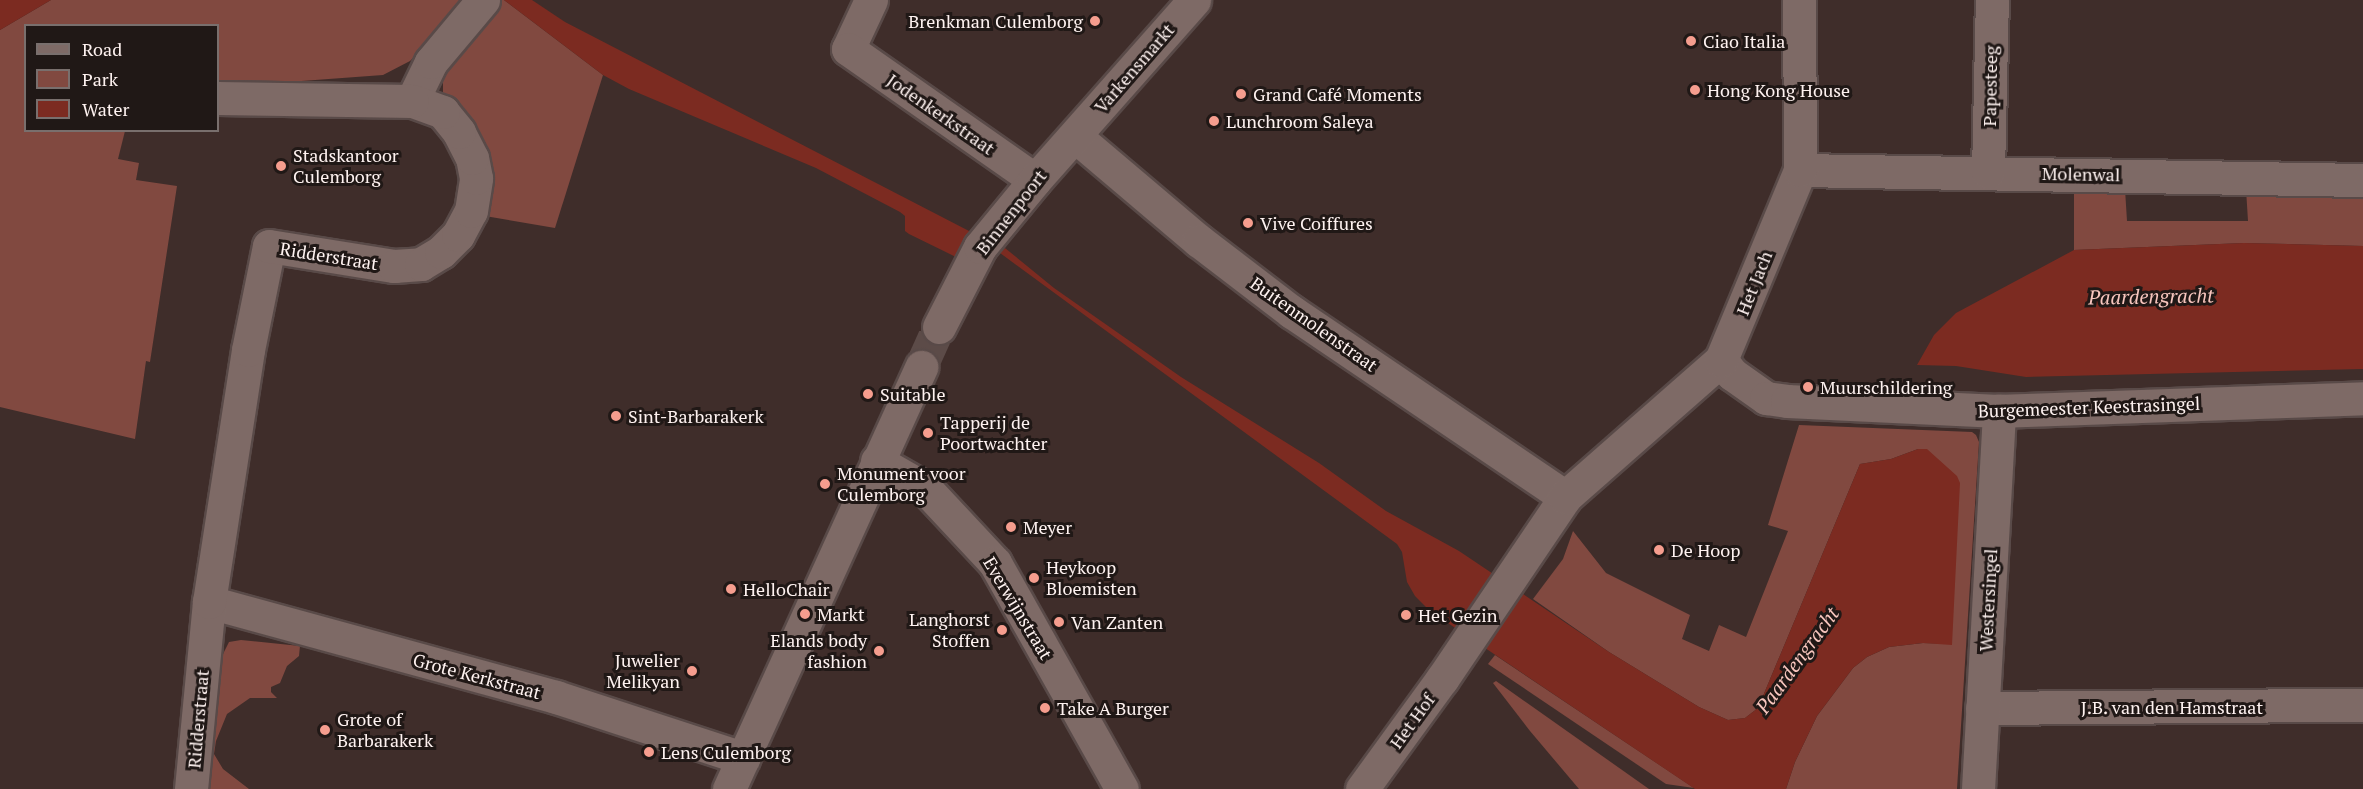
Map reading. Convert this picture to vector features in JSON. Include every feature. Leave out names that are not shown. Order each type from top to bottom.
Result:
[{"type":"street","name":"Jodenkerkstraat","points":[[871,0],[848,49],[1035,180]]},
{"type":"street","name":"Varkensmarkt","points":[[1075,136],[1194,0]]},
{"type":"street","name":"Het Jach","points":[[1519,563],[1565,497],[1721,360],[1800,170],[1799,0]]},
{"type":"street","name":"Papesteeg","points":[[1988,172],[1992,0]]},
{"type":"street","points":[[412,101],[431,62],[474,9]]},
{"type":"street","name":"Ridderstraat","points":[[191,789],[209,602],[248,350],[269,246],[394,266],[421,264],[441,252],[458,235],[471,212],[476,178],[472,158],[459,132],[443,112],[412,101],[219,98]]},
{"type":"street","name":"Binnenpoort","points":[[939,327],[980,247],[1075,136]]},
{"type":"street","name":"Buitenmolenstraat","points":[[1075,136],[1199,241],[1292,312],[1565,497]]},
{"type":"street","name":"Molenwal","points":[[1800,170],[2363,180]]},
{"type":"street","name":"Burgemeester Keestrasingel","points":[[1721,360],[1737,379],[1766,398],[1999,411],[2363,398]]},
{"type":"street","points":[[729,789],[921,367]]},
{"type":"street","name":"Westersingel","points":[[1978,789],[1999,411]]},
{"type":"street","name":"Everwijnstraat","points":[[877,460],[926,489],[995,563],[1122,789]]},
{"type":"street","name":"Het Hof","points":[[1362,789],[1459,653],[1519,563]]},
{"type":"street","name":"Grote Kerkstraat","points":[[209,602],[556,697],[743,758]]},
{"type":"street","name":"J.B. van den Hamstraat","points":[[1982,708],[2363,705]]},
{"type":"green space","points":[[51,0],[471,0],[410,61],[383,75],[219,87],[219,24],[24,24],[24,132],[125,132],[118,159],[139,163],[136,180],[177,186],[150,362],[146,361],[135,439],[0,407],[0,30]]},
{"type":"green space","points":[[498,0],[504,0],[603,75],[555,228],[485,216],[443,94],[443,71]]},
{"type":"green space","points":[[2074,189],[2125,189],[2127,221],[2248,221],[2246,189],[2363,193],[2363,246],[2244,243],[2074,250]]},
{"type":"green space","points":[[1799,425],[1972,432],[1976,435],[1979,442],[1957,789],[1786,789],[1795,762],[1817,716],[1853,668],[1867,657],[1889,647],[1923,643],[1952,644],[1918,449],[1891,459],[1860,464],[1758,708],[1745,718],[1728,720],[1699,707],[1609,652],[1533,599],[1563,559],[1573,531],[1606,573],[1690,615],[1682,639],[1709,651],[1719,625],[1746,637],[1788,531],[1768,525]]},
{"type":"green space","points":[[241,640],[300,646],[299,656],[287,666],[280,683],[271,687],[271,692],[277,698],[250,698],[227,714],[216,741],[214,754],[223,769],[249,789],[208,789],[219,662],[229,642]]},
{"type":"green space","points":[[1495,655],[1694,788],[1666,784],[1488,664]]},
{"type":"green space","points":[[1496,681],[1649,789],[1579,789],[1493,683]]},
{"type":"water","points":[[0,0],[51,0],[0,30]]},
{"type":"water","points":[[504,0],[532,0],[565,22],[971,232],[958,258],[905,231],[905,216],[900,212],[816,168],[629,89],[603,75]]},
{"type":"water","name":"Paardengracht","points":[[2244,243],[2363,246],[2363,369],[2026,377],[1956,366],[1917,365],[1934,335],[1956,313],[2074,250]]},
{"type":"water","name":"Paardengracht","points":[[1005,248],[1054,288],[1181,377],[1319,463],[1386,511],[1459,551],[1609,652],[1699,707],[1728,720],[1745,718],[1758,708],[1860,464],[1891,459],[1918,449],[1927,449],[1957,476],[1960,483],[1952,645],[1923,643],[1889,647],[1867,657],[1853,668],[1817,716],[1795,762],[1786,789],[1695,789],[1430,611],[1415,596],[1407,582],[1402,552],[1397,544],[1000,253]]},
{"type":"tunnel","points":[[921,367],[939,327]]},
{"type":"place","name":"Brenkman Culemborg","points":[[1095,21]]},
{"type":"place","name":"Ciao Italia","points":[[1691,41]]},
{"type":"place","name":"Hong Kong House","points":[[1695,90]]},
{"type":"place","name":"Grand Café Moments","points":[[1241,94]]},
{"type":"place","name":"Lunchroom Saleya","points":[[1214,121]]},
{"type":"place","name":"Stadskantoor Culemborg","points":[[281,166]]},
{"type":"place","name":"Vive Coiffures","points":[[1248,223]]},
{"type":"place","name":"Muurschildering","points":[[1808,387]]},
{"type":"place","name":"Suitable","points":[[868,394]]},
{"type":"place","name":"Sint-Barbarakerk","points":[[616,416]]},
{"type":"place","name":"Tapperij de Poortwachter","points":[[928,433]]},
{"type":"place","name":"Monument voor Culemborg","points":[[825,484]]},
{"type":"place","name":"Meyer","points":[[1011,527]]},
{"type":"place","name":"De Hoop","points":[[1659,550]]},
{"type":"place","name":"Heykoop Bloemisten","points":[[1034,578]]},
{"type":"place","name":"HelloChair","points":[[731,589]]},
{"type":"place","name":"Markt","points":[[805,614]]},
{"type":"place","name":"Het Gezin","points":[[1406,615]]},
{"type":"place","name":"Van Zanten","points":[[1059,622]]},
{"type":"place","name":"Langhorst Stoffen","points":[[1002,630]]},
{"type":"place","name":"Elands body fashion","points":[[879,651]]},
{"type":"place","name":"Juwelier Melikyan","points":[[692,671]]},
{"type":"place","name":"Take A Burger","points":[[1045,708]]},
{"type":"place","name":"Grote of Barbarakerk","points":[[325,730]]},
{"type":"place","name":"Lens Culemborg","points":[[649,752]]}]
